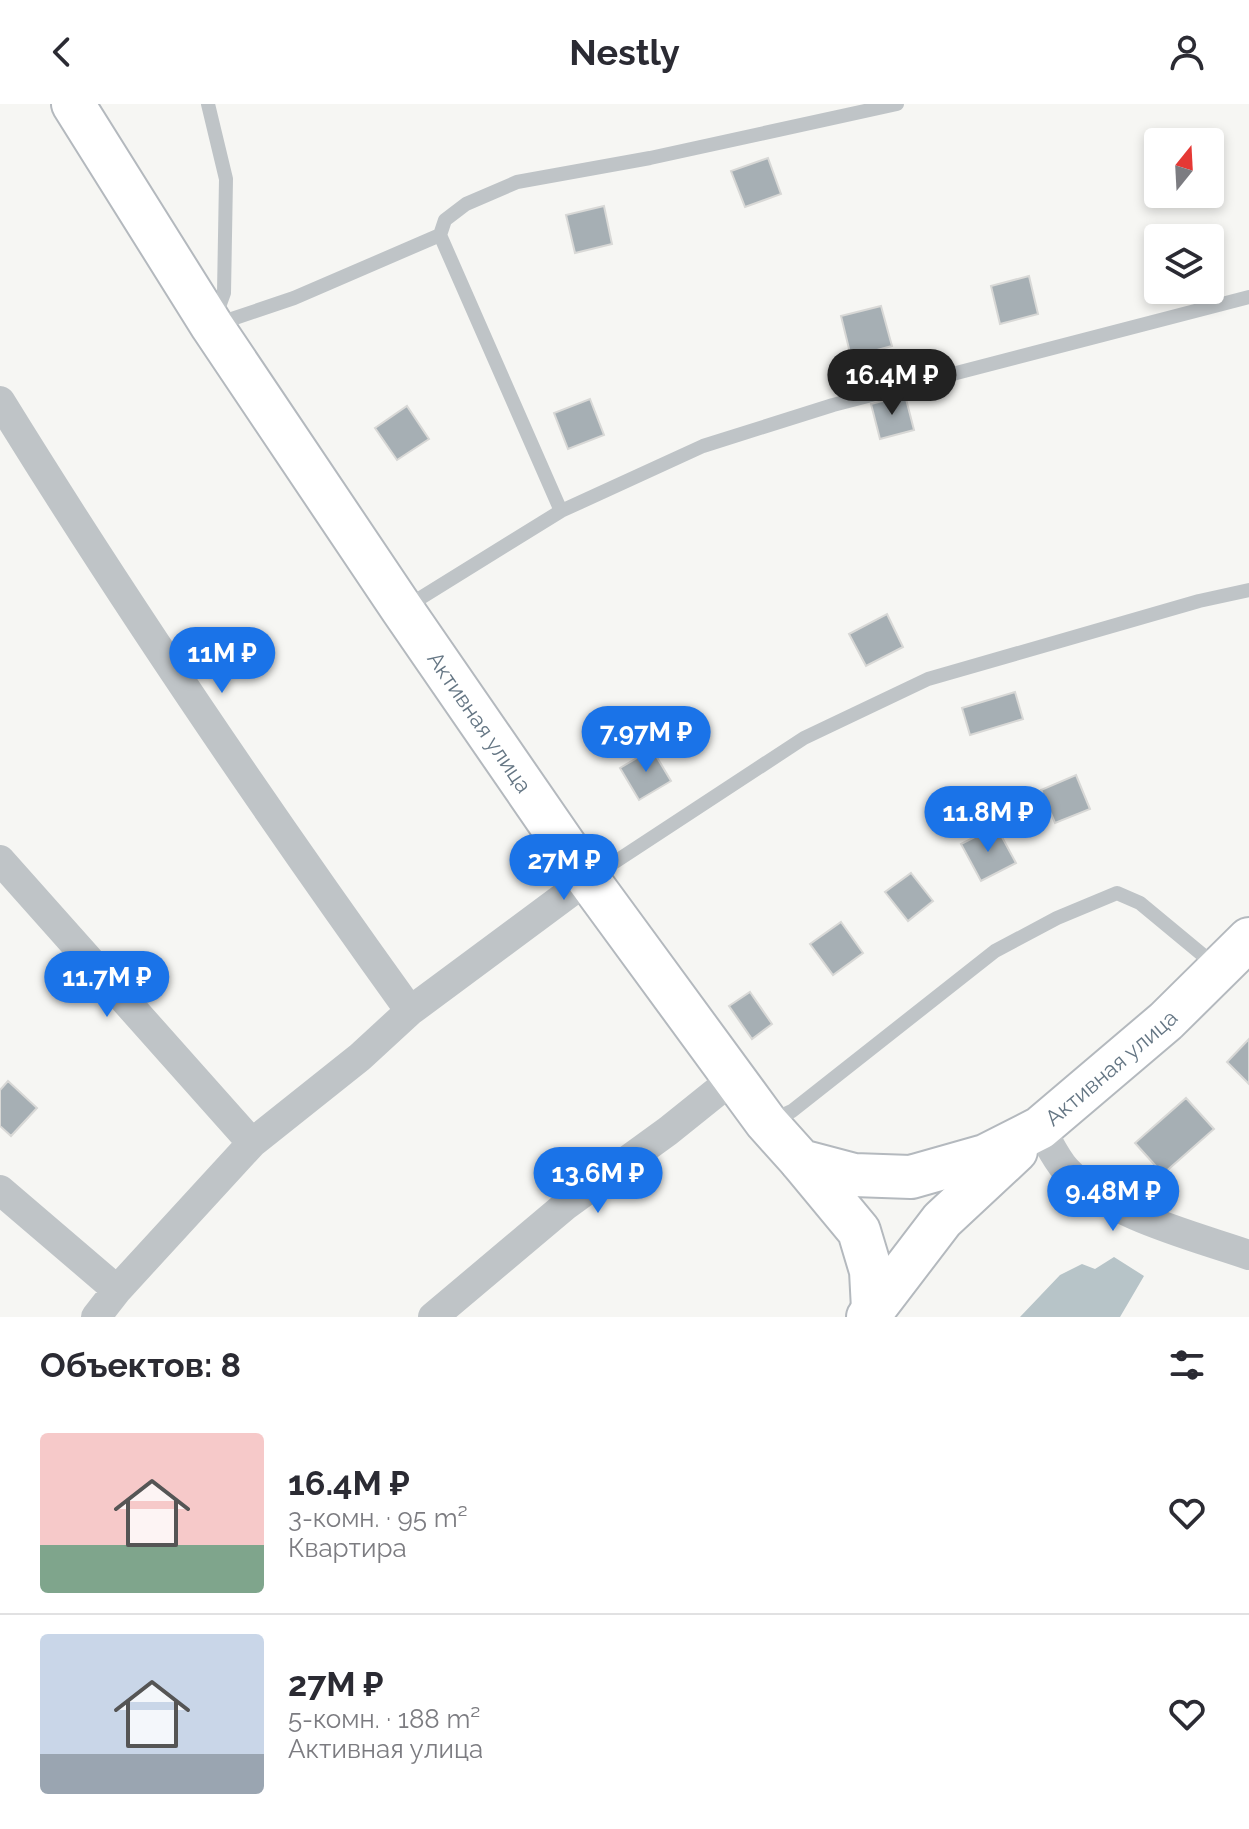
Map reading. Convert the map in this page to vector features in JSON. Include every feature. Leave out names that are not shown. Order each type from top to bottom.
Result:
[{"type":"main road","name":"Активная улица","points":[[73,104],[212,326],[402,609],[588,879],[766,1122],[801,1161],[854,1175],[911,1177],[985,1156],[1040,1128],[1166,1021],[1249,939]]},
{"type":"main road","points":[[870,1313],[942,1220],[1040,1128]]},
{"type":"main road","points":[[801,1161],[859,1231],[871,1271],[870,1313]]},
{"type":"street","points":[[2,407],[268,812],[410,1011]]},
{"type":"street","points":[[0,860],[252,1143]]},
{"type":"street","points":[[96,1317],[252,1143],[360,1057],[410,1011],[588,879]]},
{"type":"street","points":[[433,1317],[566,1205],[668,1131],[734,1078]]},
{"type":"street","points":[[1040,1128],[1064,1168],[1089,1190],[1141,1217],[1249,1255]]},
{"type":"street","points":[[0,1190],[117,1290]]},
{"type":"lane","points":[[208,104],[226,179],[224,293],[212,326]]},
{"type":"lane","points":[[561,511],[440,235],[445,220],[466,204],[517,182],[650,158],[897,104]]},
{"type":"lane","points":[[212,326],[294,298],[440,235]]},
{"type":"lane","points":[[402,609],[561,511],[703,446],[833,405],[1249,297]]},
{"type":"lane","points":[[588,879],[804,738],[928,679],[1199,601],[1249,590]]},
{"type":"lane","points":[[766,1122],[792,1111],[995,951],[1057,918],[1117,893],[1140,903],[1219,969]]},
{"type":"shaded area","points":[[1114,1257],[1144,1276],[1120,1317],[1020,1317],[1060,1275],[1082,1264],[1095,1269]]},
{"type":"building","points":[[768,158],[781,194],[745,207],[731,171]]},
{"type":"building","points":[[604,206],[612,244],[575,253],[566,215]]},
{"type":"building","points":[[1029,276],[1038,314],[1000,324],[991,286]]},
{"type":"building","points":[[881,306],[892,346],[851,357],[841,316]]},
{"type":"building","points":[[905,395],[914,430],[880,439],[871,404]]},
{"type":"building","points":[[590,399],[604,435],[568,449],[554,413]]},
{"type":"building","points":[[407,406],[429,439],[397,460],[375,428]]},
{"type":"building","points":[[887,614],[903,647],[866,666],[849,634]]},
{"type":"building","points":[[1015,692],[1023,719],[970,735],[962,708]]},
{"type":"building","points":[[652,749],[671,781],[639,800],[620,768]]},
{"type":"building","points":[[1076,775],[1090,809],[1055,823],[1041,790]]},
{"type":"building","points":[[996,826],[1016,863],[981,881],[961,844]]},
{"type":"building","points":[[911,873],[933,901],[908,921],[885,892]]},
{"type":"building","points":[[841,922],[863,953],[833,975],[810,944]]},
{"type":"building","points":[[750,992],[772,1024],[752,1039],[729,1006]]},
{"type":"building","points":[[1249,1039],[1249,1084],[1227,1062]]},
{"type":"building","points":[[8,1081],[37,1108],[11,1136],[0,1126],[0,1090]]},
{"type":"building","points":[[1186,1098],[1214,1129],[1163,1174],[1135,1143]]}]
